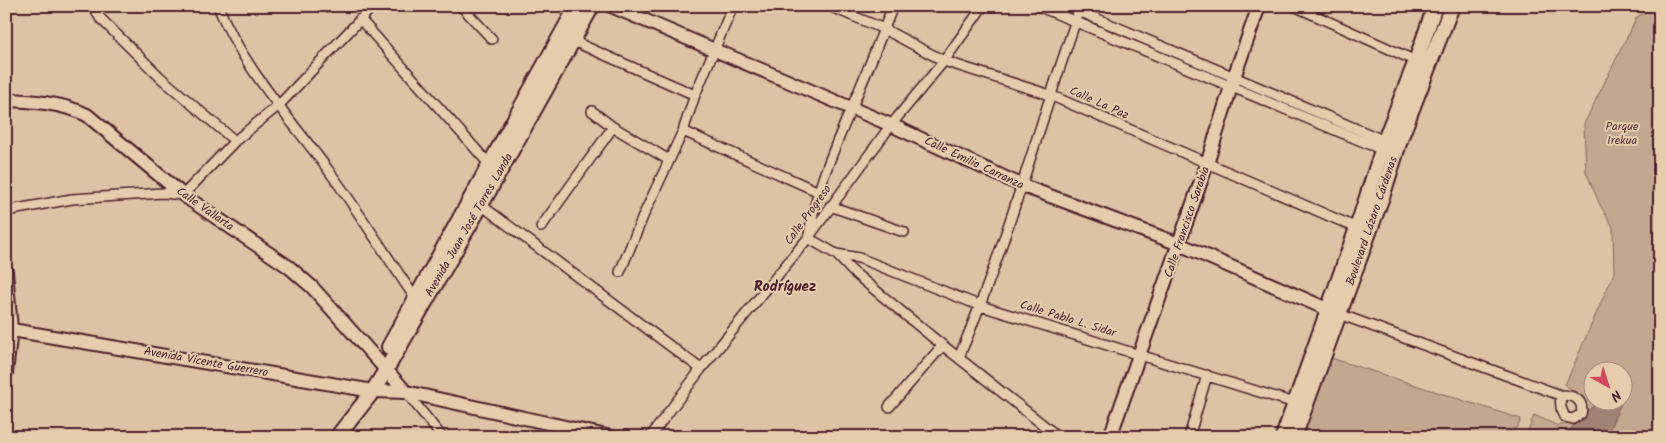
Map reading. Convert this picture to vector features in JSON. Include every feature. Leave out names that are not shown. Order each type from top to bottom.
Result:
[{"type":"main road","name":"Avenida Juan José Torres Landa","points":[[383,366],[415,298],[578,6]]},
{"type":"main road","name":"Avenida Juan José Torres Landa","points":[[337,437],[368,391],[481,205],[592,6]]},
{"type":"main road","name":"Boulevard Lázaro Cárdenas","points":[[1294,437],[1334,312],[1357,228],[1384,146],[1435,6]]},
{"type":"main road","name":"Boulevard Lázaro Cárdenas","points":[[1283,437],[1295,403],[1383,194],[1401,137],[1452,6]]},
{"type":"main road","name":"Avenida Juan José Torres Landa","points":[[326,437],[368,391]]},
{"type":"street","points":[[93,6],[100,18],[154,71],[235,141]]},
{"type":"street","points":[[218,6],[232,38],[253,70],[330,172],[415,298]]},
{"type":"street","points":[[6,211],[72,199],[163,192],[183,195],[235,141],[279,105],[373,6]]},
{"type":"street","points":[[461,6],[492,39]]},
{"type":"street","name":"Calle Emilio Carranza","points":[[610,6],[891,125],[1023,186],[1179,244],[1334,312]]},
{"type":"street","points":[[620,272],[682,131],[695,95],[733,6]]},
{"type":"street","name":"Calle La Paz","points":[[829,6],[884,29],[944,61],[1050,95],[1357,228]]},
{"type":"street","points":[[893,6],[836,142],[819,192],[808,238],[836,254],[852,271],[1058,436]]},
{"type":"street","name":"Calle Progreso","points":[[650,437],[701,369],[808,238],[891,125],[944,61],[982,6]]},
{"type":"street","points":[[1038,6],[1232,82],[1384,146]]},
{"type":"street","points":[[1067,6],[1080,9],[1232,82]]},
{"type":"street","name":"Calle Francisco Sarabia","points":[[1110,437],[1207,164],[1232,82],[1259,6]]},
{"type":"street","points":[[1294,6],[1416,61]]},
{"type":"street","points":[[959,357],[981,306],[1023,186],[1050,95],[1080,9]]},
{"type":"street","points":[[360,19],[489,164]]},
{"type":"street","points":[[573,41],[695,95]]},
{"type":"street","name":"Calle Vallarta","points":[[6,100],[26,101],[75,109],[86,115],[183,195],[289,267],[312,287],[383,366]]},
{"type":"street","points":[[592,111],[613,127],[669,160]]},
{"type":"street","points":[[540,227],[613,127]]},
{"type":"street","points":[[682,131],[819,192]]},
{"type":"street","points":[[481,205],[701,369]]},
{"type":"street","points":[[830,206],[904,232]]},
{"type":"street","name":"Calle Pablo L. Sidar","points":[[836,254],[859,258],[981,306],[1295,403]]},
{"type":"street","points":[[6,271],[9,329],[6,373]]},
{"type":"street","points":[[1334,312],[1560,395]]},
{"type":"street","name":"Avenida Vicente Guerrero","points":[[9,329],[368,391],[406,392],[611,437]]},
{"type":"street","points":[[889,407],[943,345]]},
{"type":"street","points":[[383,366],[442,437]]},
{"type":"street","points":[[1188,437],[1207,375]]},
{"type":"green space","name":"Parque Irekua","points":[[1655,6],[1660,6],[1660,437],[1526,437],[1534,415],[1558,426],[1575,421],[1586,410],[1634,410],[1634,360],[1584,360],[1584,398],[1565,385],[1614,273],[1613,227],[1600,205],[1586,172],[1584,124],[1637,17]]},
{"type":"green space","points":[[1331,358],[1521,419],[1518,427],[1498,437],[1302,437]]},
{"type":"shaded area","points":[[1588,410],[1618,410],[1606,437],[1565,437],[1578,419]]},
{"type":"district","name":"Rodríguez","points":[[785,287]]}]
